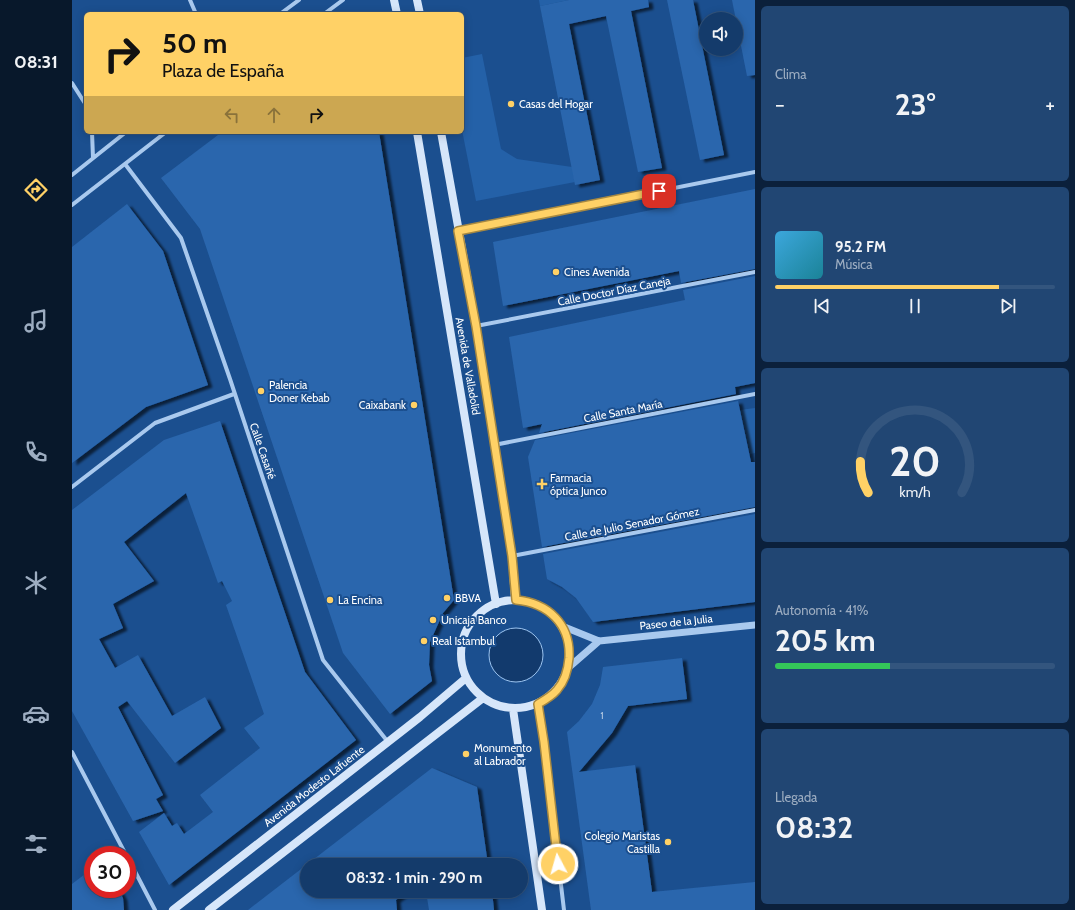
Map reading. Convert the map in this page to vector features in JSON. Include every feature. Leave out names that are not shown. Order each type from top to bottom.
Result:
[{"type":"main road","points":[[394,0],[397,12]]},
{"type":"main road","points":[[417,0],[420,12]]},
{"type":"main road","name":"Avenida de Valladolid","points":[[417,134],[496,604]]},
{"type":"main road","name":"Avenida de Valladolid","points":[[441,134],[476,326],[512,556],[516,600]]},
{"type":"main road","points":[[516,600],[534,603],[542,607],[557,619],[562,626],[570,646],[568,668],[557,689],[538,704],[513,709],[497,706],[483,698],[474,689],[466,678],[463,669],[461,649],[466,630],[478,614],[496,604],[516,600]]},
{"type":"main road","name":"Avenida Modesto Lafuente","points":[[173,910],[388,742],[466,678]]},
{"type":"main road","points":[[209,910],[483,698]]},
{"type":"main road","points":[[513,709],[542,910]]},
{"type":"street","points":[[190,0],[195,12]]},
{"type":"street","points":[[283,12],[298,0]]},
{"type":"street","points":[[327,12],[343,0]]},
{"type":"street","points":[[72,83],[84,102]]},
{"type":"street","points":[[92,134],[93,158]]},
{"type":"street","points":[[72,175],[123,134]]},
{"type":"street","points":[[72,205],[163,134]]},
{"type":"street","name":"Calle Casañé","points":[[125,164],[181,238],[323,660],[388,742]]},
{"type":"street","points":[[458,231],[755,172]]},
{"type":"street","name":"Calle Doctor Díaz Caneja","points":[[476,326],[755,272]]},
{"type":"street","points":[[72,487],[155,423],[234,394]]},
{"type":"street","name":"Calle Santa María","points":[[494,445],[755,394]]},
{"type":"street","name":"Calle de Julio Senador Gómez","points":[[512,556],[755,510]]},
{"type":"street","name":"Paseo de la Julia","points":[[562,626],[599,641],[755,624]]},
{"type":"street","points":[[568,668],[599,641]]},
{"type":"street","points":[[538,704],[564,910]]},
{"type":"street","points":[[72,752],[73,758],[122,846]]},
{"type":"street","points":[[136,873],[155,910]]},
{"type":"shaded area","points":[[539,0],[569,0],[540,6]]},
{"type":"shaded area","points":[[482,54],[501,149],[517,159],[572,167],[575,182],[476,201],[463,134],[464,134],[464,58]]},
{"type":"shaded area","points":[[755,408],[755,453],[750,454],[740,410]]},
{"type":"shaded area","points":[[516,628],[526,630],[535,636],[541,645],[543,655],[541,665],[535,674],[526,680],[516,682],[506,680],[497,674],[491,665],[489,655],[491,645],[497,636],[506,630]]},
{"type":"building","points":[[569,0],[648,0],[649,7],[631,11],[662,168],[638,172],[606,16],[569,24],[600,180],[575,185],[540,6]]},
{"type":"building","points":[[667,0],[693,0],[699,30],[699,56],[704,56],[724,155],[700,160]]},
{"type":"building","points":[[732,0],[755,0],[755,75],[747,76],[743,56],[743,12],[734,12]]},
{"type":"building","points":[[219,134],[379,134],[454,600],[443,613],[430,642],[429,665],[432,681],[390,714],[343,653],[200,229],[161,178]]},
{"type":"building","points":[[755,189],[755,269],[681,283],[679,271],[503,306],[493,242]]},
{"type":"building","points":[[127,204],[163,251],[208,385],[146,407],[72,463],[72,247]]},
{"type":"building","points":[[755,276],[755,383],[735,387],[736,394],[539,433],[542,424],[523,428],[509,337],[685,300],[683,290]]},
{"type":"building","points":[[738,401],[751,462],[755,462],[755,507],[542,547],[528,457],[535,440]]},
{"type":"building","points":[[220,421],[305,672],[356,740],[169,885],[139,832],[164,813],[172,826],[177,823],[184,834],[213,812],[200,795],[260,748],[244,728],[264,714],[226,605],[232,601],[222,581],[218,583],[186,493],[124,542],[154,581],[113,604],[123,628],[99,639],[115,668],[138,655],[172,716],[205,697],[221,728],[175,763],[127,701],[118,707],[163,795],[156,799],[163,811],[133,821],[72,711],[72,510],[164,440]]},
{"type":"building","points":[[755,514],[755,602],[593,622],[576,598],[562,587],[547,579],[543,554]]},
{"type":"building","points":[[682,658],[687,699],[628,706],[612,733],[579,772],[635,765],[652,892],[755,882],[755,910],[591,910],[567,732],[579,721],[592,704],[600,685],[603,667]]},
{"type":"building","points":[[432,768],[477,787],[487,858],[315,858]]},
{"type":"building","points":[[300,870],[300,898],[399,898],[396,900],[397,910],[248,910]]},
{"type":"building","points":[[84,875],[84,898],[123,898],[124,910],[72,910],[72,884]]},
{"type":"building","points":[[427,898],[493,898],[494,910],[429,910]]},
{"type":"place","name":"Casas del Hogar","points":[[511,104]]},
{"type":"place","name":"Cines Avenida","points":[[556,272]]},
{"type":"place","name":"Palencia Doner Kebab","points":[[261,391]]},
{"type":"place","name":"Caixabank","points":[[414,405]]},
{"type":"place","name":"Farmacia óptica Junco","points":[[542,484]]},
{"type":"place","name":"BBVA","points":[[447,598]]},
{"type":"place","name":"La Encina","points":[[330,600]]},
{"type":"place","name":"Unicaja Banco","points":[[433,620]]},
{"type":"place","name":"Real Istambul","points":[[424,641]]},
{"type":"place","name":"Monumento al Labrador","points":[[466,754]]},
{"type":"place","name":"Colegio Maristas Castilla","points":[[668,842]]},
{"type":"route","points":[[558,864],[544,742],[538,704],[548,698],[564,679],[568,668],[570,646],[562,626],[550,612],[534,603],[516,600],[512,556],[476,326],[458,231],[659,191]]}]
